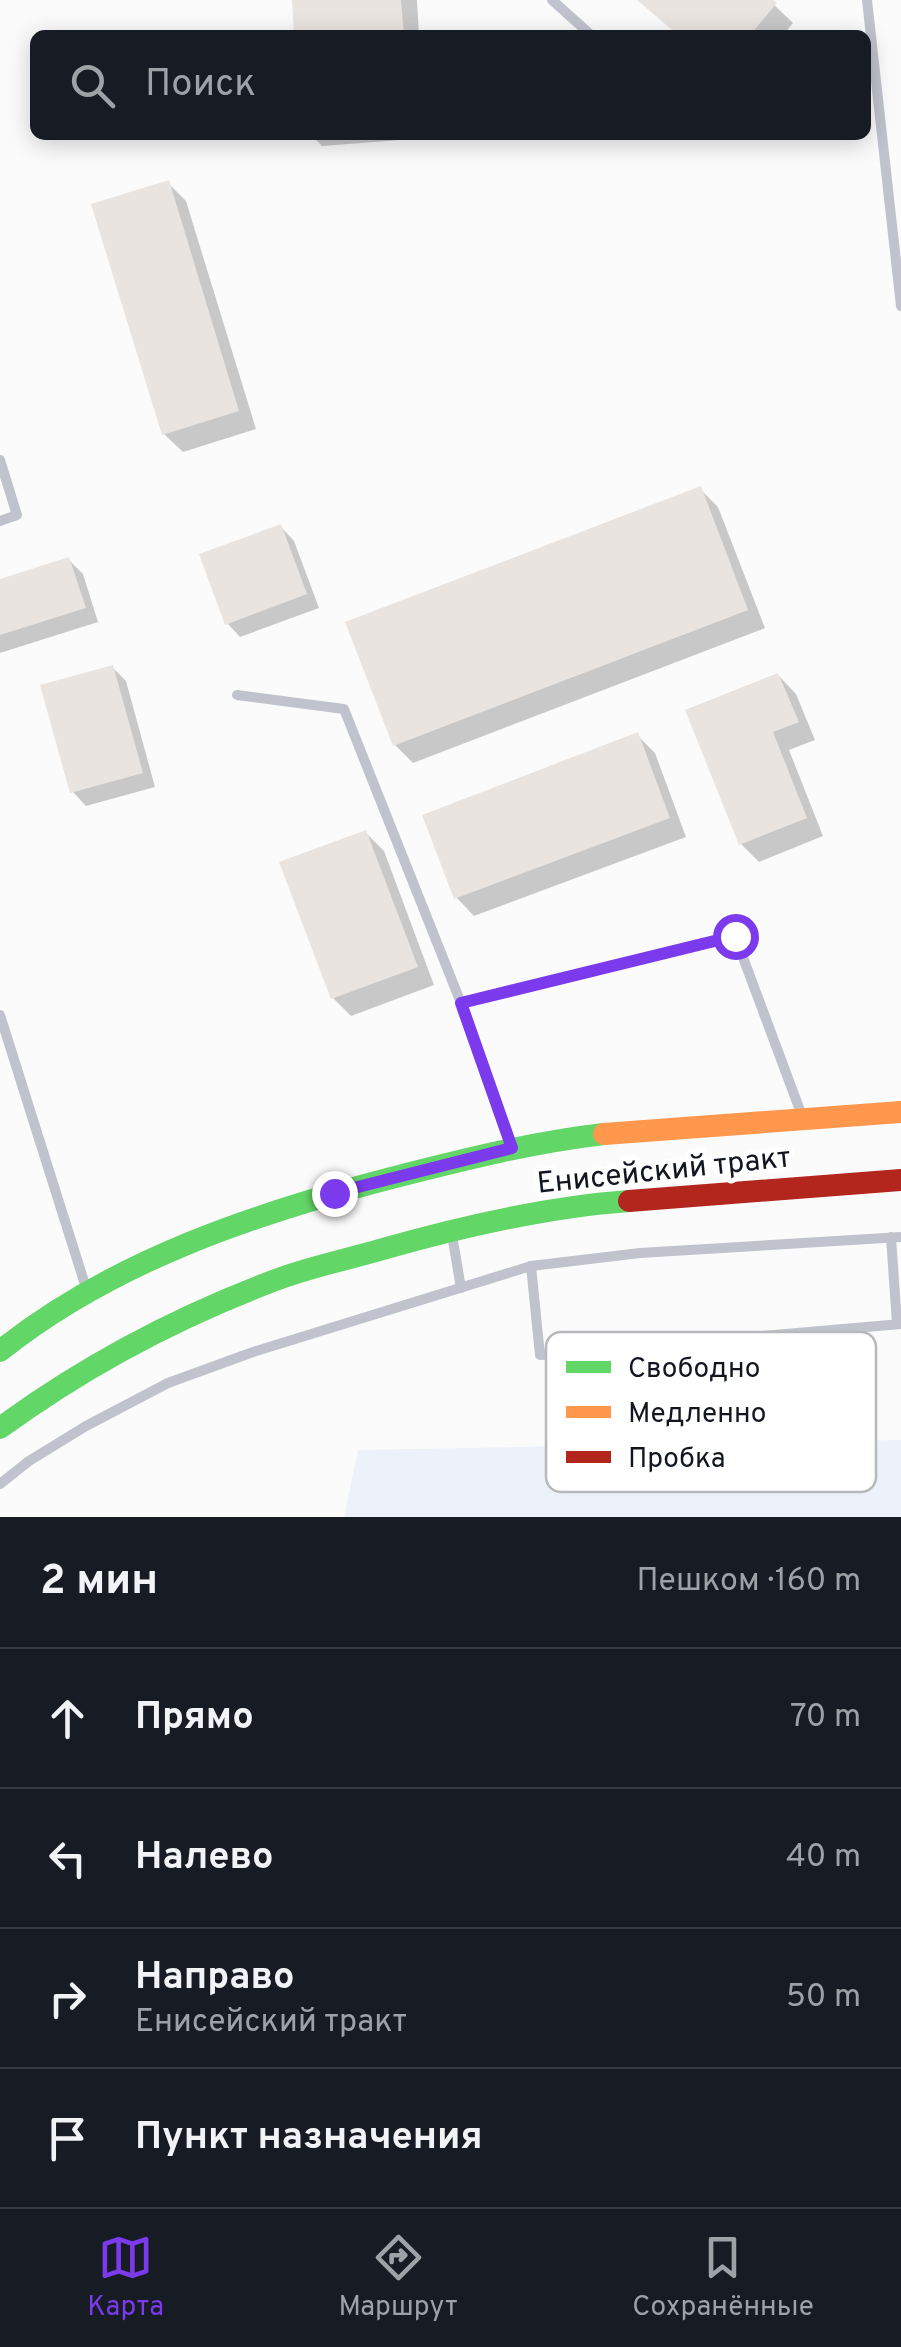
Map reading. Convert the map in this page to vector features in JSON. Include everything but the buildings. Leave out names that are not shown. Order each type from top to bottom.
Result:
[{"type":"main road","name":"Енисейский тракт","points":[[0,1351],[30,1327],[129,1270],[268,1212],[512,1148],[601,1134],[901,1112]]},
{"type":"main road","name":"Енисейский тракт","points":[[0,1428],[54,1388],[152,1333],[282,1278],[451,1230],[588,1204],[901,1180]]},
{"type":"lane","points":[[552,0],[585,30]]},
{"type":"lane","points":[[867,0],[870,30]]},
{"type":"lane","points":[[871,36],[901,306]]},
{"type":"lane","points":[[0,460],[17,515],[0,521]]},
{"type":"lane","points":[[237,695],[344,709],[461,1003],[512,1148]]},
{"type":"lane","points":[[461,1003],[735,936],[804,1119]]},
{"type":"lane","points":[[0,1015],[88,1292]]},
{"type":"lane","points":[[451,1230],[461,1288]]},
{"type":"lane","points":[[0,1484],[86,1426],[168,1383],[253,1352],[531,1266],[640,1253],[896,1237],[899,1324],[809,1332]]},
{"type":"lane","points":[[531,1266],[540,1356],[546,1355]]},
{"type":"shaded area","points":[[876,1440],[901,1440],[901,1517],[344,1517],[358,1450],[546,1447],[546,1492],[876,1492]]},
{"type":"traffic: fast","points":[[0,1351],[45,1318],[141,1264],[244,1222],[453,1163],[604,1134]]},
{"type":"traffic: fast","points":[[0,1428],[135,1343],[281,1278],[475,1225],[629,1201]]},
{"type":"traffic: slow","points":[[604,1134],[901,1112]]},
{"type":"traffic: jam","points":[[629,1201],[901,1180]]},
{"type":"route","points":[[334,1193],[512,1148],[461,1003],[735,936]]}]
